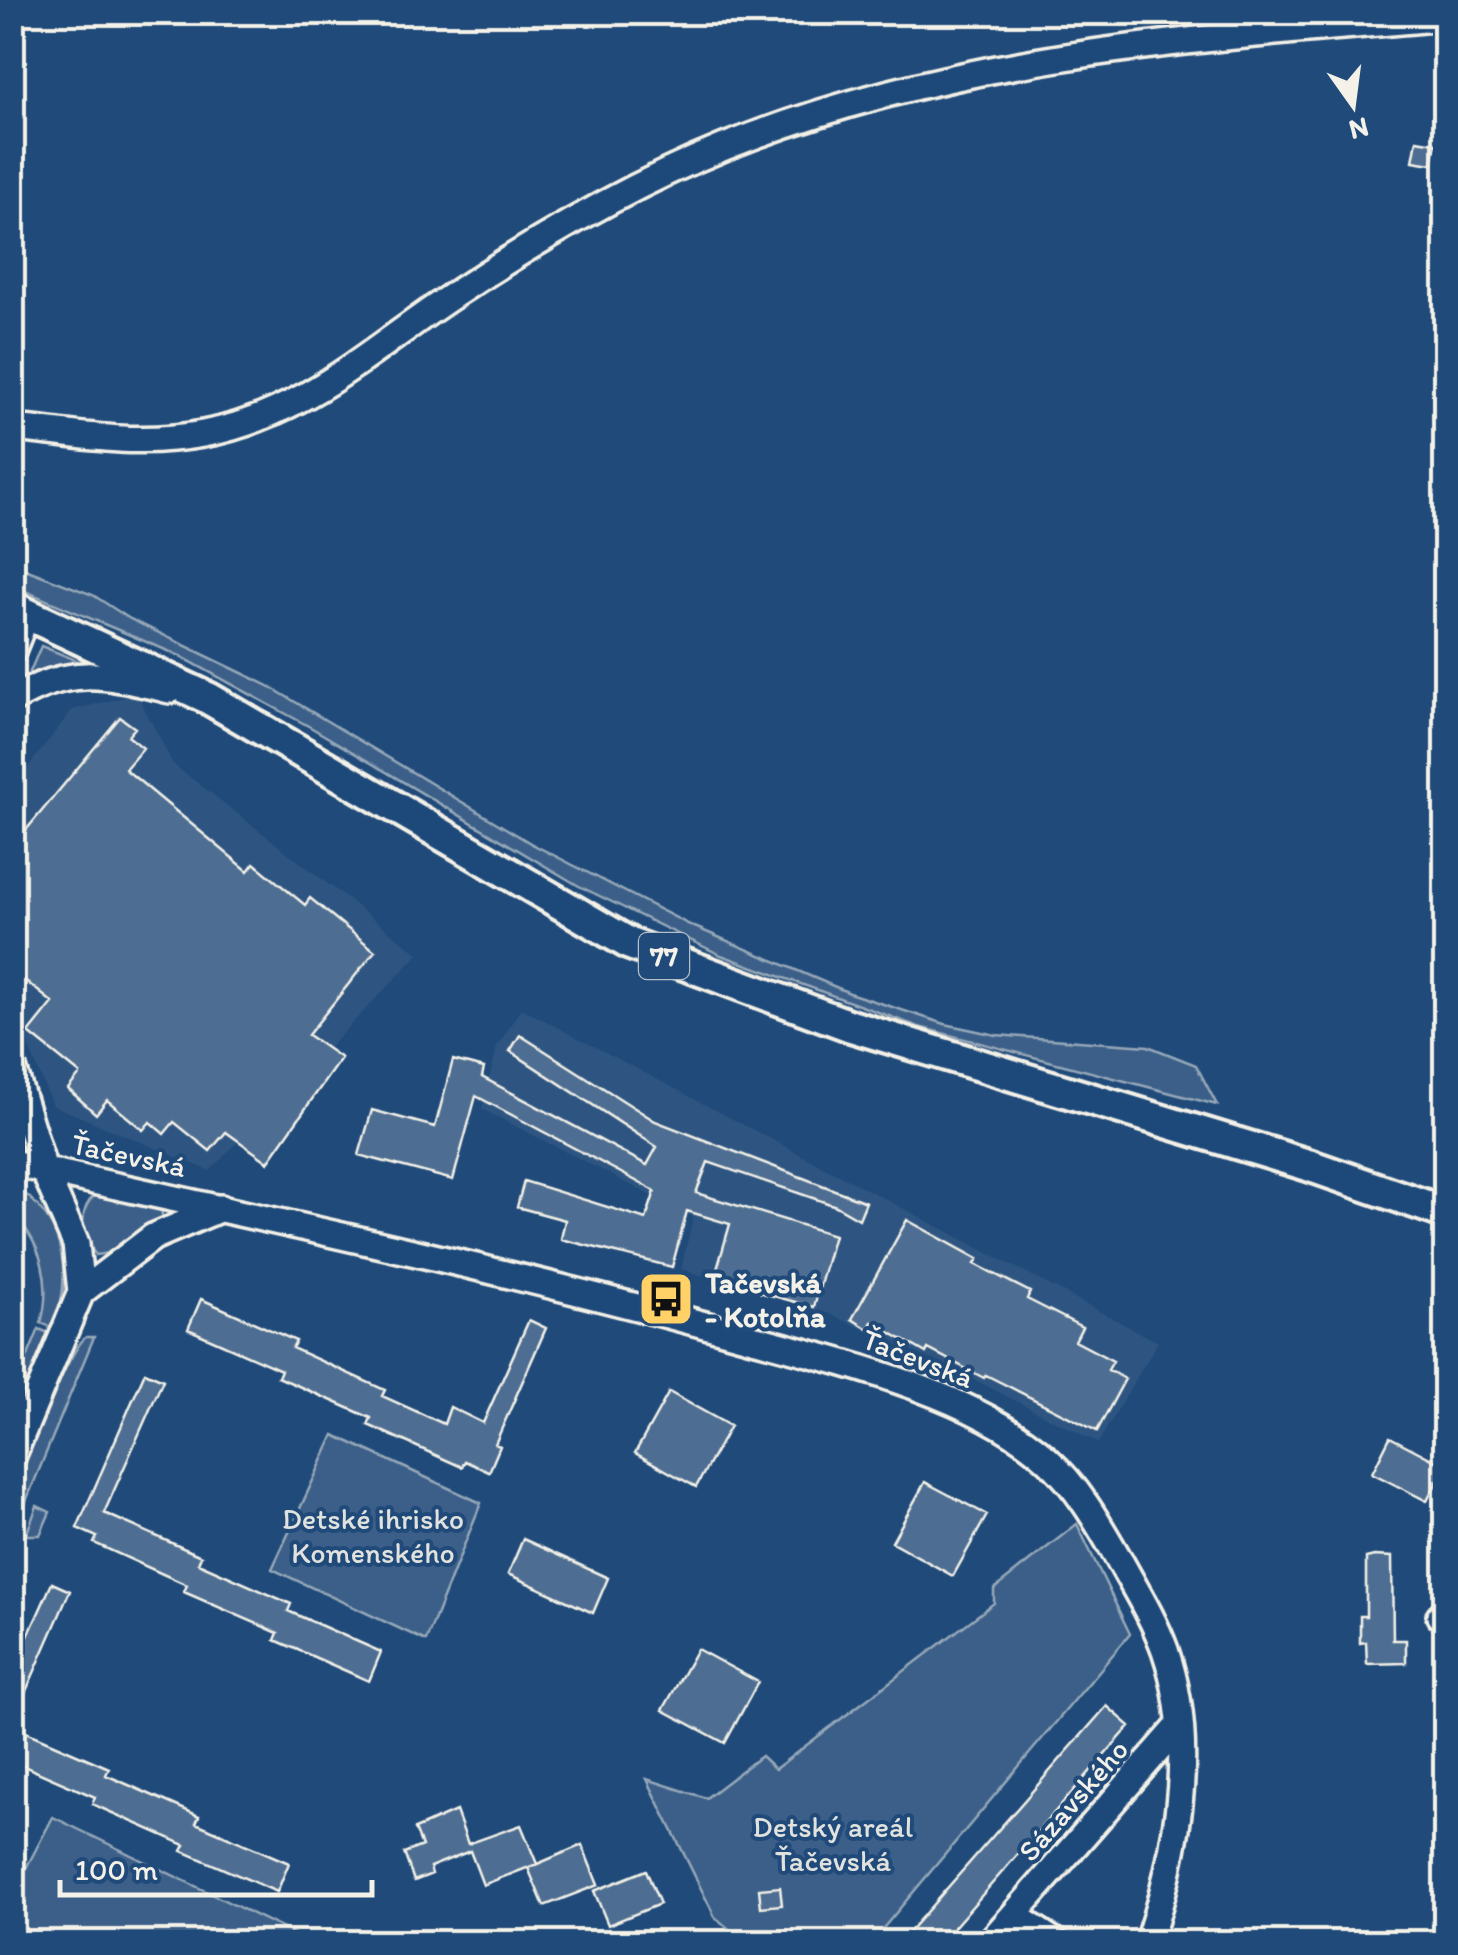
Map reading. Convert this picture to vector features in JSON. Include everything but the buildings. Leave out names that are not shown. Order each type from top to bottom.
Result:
[{"type":"main road","name":"77","points":[[17,612],[208,698],[630,944],[852,1026],[1308,1164],[1446,1213]]},
{"type":"street","points":[[12,428],[103,442],[156,440],[206,434],[292,407],[456,293],[650,182],[747,138],[847,102],[991,67],[1084,51],[1446,17]]},
{"type":"street","points":[[12,650],[17,612]]},
{"type":"street","points":[[12,700],[57,677],[80,674],[107,675],[208,698]]},
{"type":"street","points":[[12,1065],[44,1170],[76,1244],[80,1292],[12,1457]]},
{"type":"street","name":"Ťačevská","points":[[12,1163],[570,1290],[827,1358],[908,1385],[1013,1434],[1068,1479],[1105,1534],[1165,1650],[1179,1726],[1180,1798],[1165,1890],[1148,1942]]},
{"type":"street","points":[[80,1292],[153,1236],[221,1208]]},
{"type":"street","name":"Sázavského","points":[[990,1942],[1179,1726]]},
{"type":"street","points":[[1015,1916],[1054,1942]]},
{"type":"shaded area","points":[[137,694],[173,764],[419,954],[210,1171],[52,1105],[13,1007],[12,788],[72,710]]},
{"type":"shaded area","points":[[521,1008],[1158,1342],[1098,1443],[975,1380],[830,1314],[681,1269],[693,1217],[482,1109],[497,1047]]},
{"type":"green space","points":[[12,564],[93,595],[130,619],[267,685],[532,844],[690,925],[852,994],[945,1024],[996,1035],[1148,1046],[1196,1065],[1217,1105],[919,1027],[721,955],[579,886],[312,728],[180,656],[13,586]]},
{"type":"green space","points":[[41,646],[76,660],[80,663],[26,681]]},
{"type":"green space","points":[[12,1185],[44,1213],[60,1248],[63,1288],[54,1328],[41,1323],[45,1293],[42,1264],[31,1238],[13,1214]]},
{"type":"green space","points":[[94,1196],[161,1209],[163,1220],[110,1253],[96,1255],[83,1225],[85,1209]]},
{"type":"green space","points":[[39,1329],[51,1334],[13,1424],[13,1392]]},
{"type":"green space","points":[[86,1337],[94,1337],[15,1528],[12,1499],[23,1466],[56,1387]]},
{"type":"green space","name":"Detské ihrisko Komenského","points":[[334,1435],[481,1503],[426,1641],[272,1569]]},
{"type":"green space","points":[[37,1506],[50,1512],[40,1535],[26,1535]]},
{"type":"green space","name":"Detský areál Ťačevská","points":[[1077,1524],[1130,1634],[874,1939],[757,1937],[734,1933],[715,1917],[647,1779],[706,1798],[761,1756],[775,1769],[994,1603],[994,1589]]},
{"type":"green space","points":[[53,1817],[300,1937],[296,1942],[13,1942],[13,1893]]},
{"type":"place","name":"Tačevská - Kotolňa","points":[[666,1299]]}]
